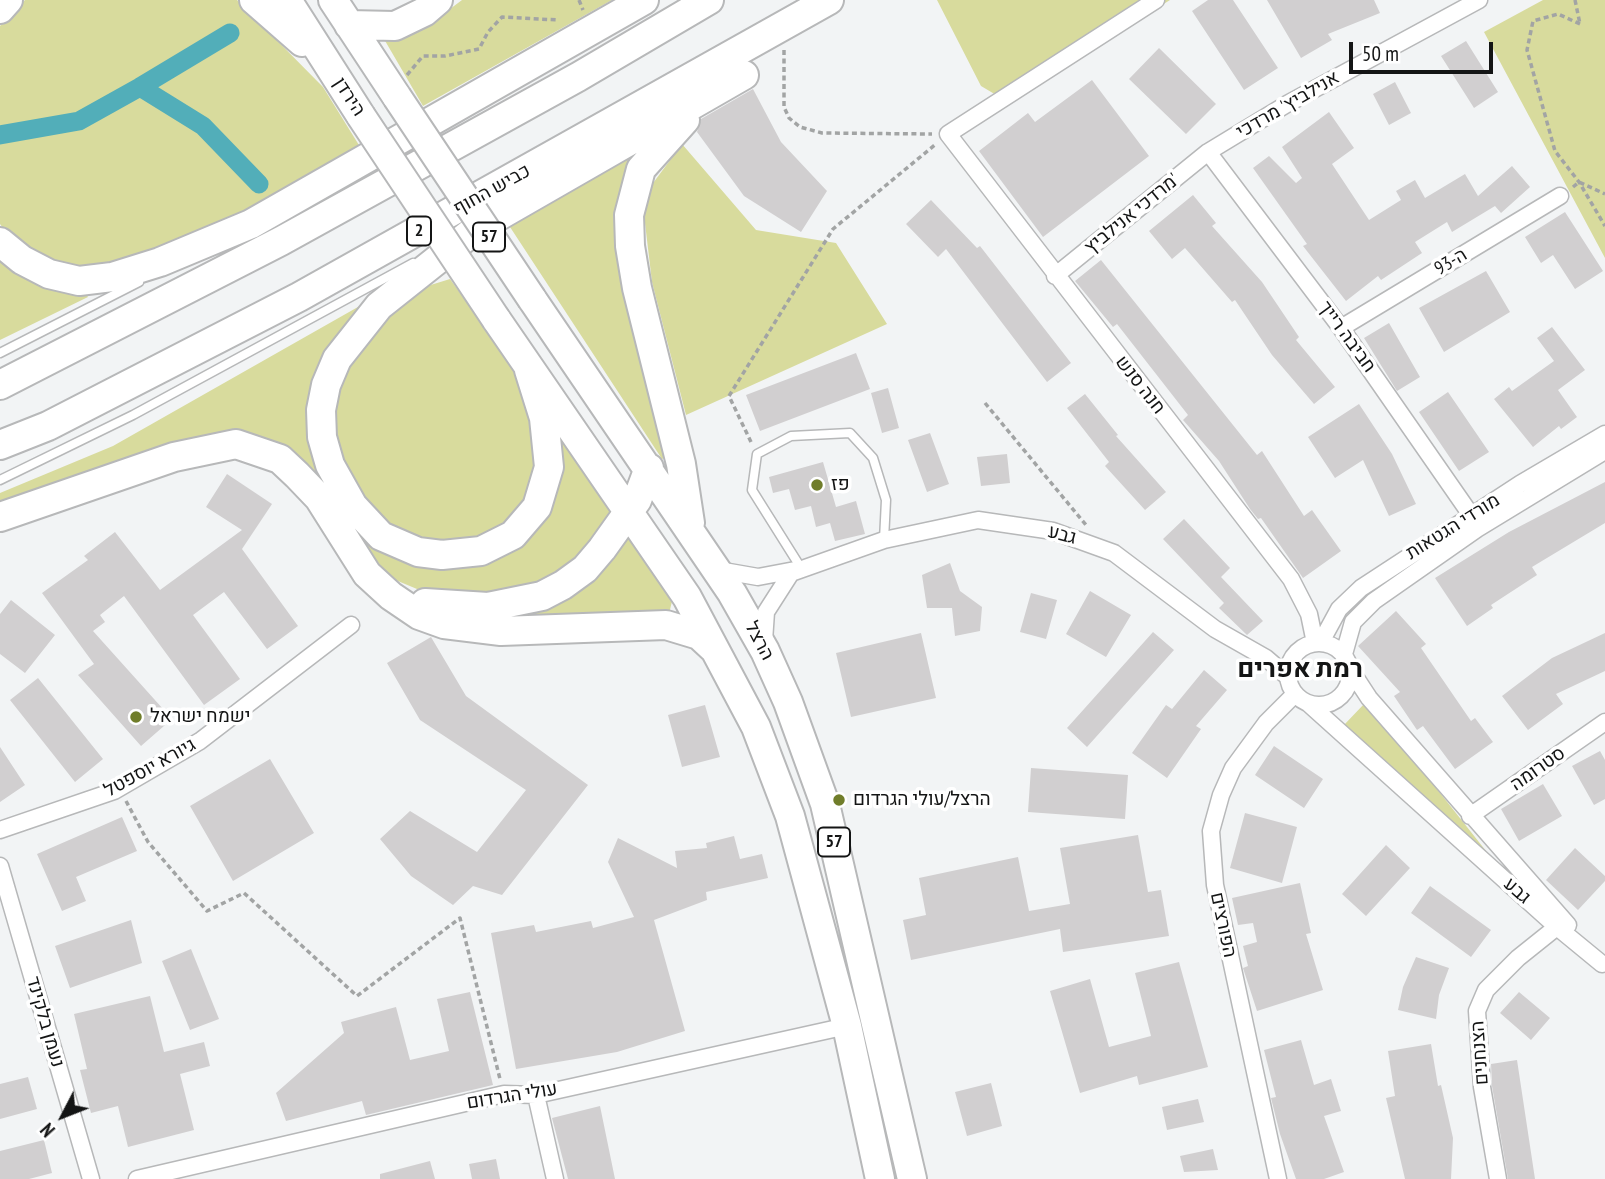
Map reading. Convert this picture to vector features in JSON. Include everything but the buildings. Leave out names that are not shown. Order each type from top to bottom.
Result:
[{"type":"highway","points":[[0,9],[8,0]]},
{"type":"highway","points":[[254,0],[328,65]]},
{"type":"highway","name":"הירדן","points":[[287,0],[528,370]]},
{"type":"highway","name":"הירדן","points":[[333,0],[349,25],[400,87],[447,174]]},
{"type":"highway","points":[[349,25],[395,26],[424,12],[438,0]]},
{"type":"highway","points":[[0,242],[22,260],[49,274],[79,281],[111,277],[148,266],[251,224],[584,23],[644,0]]},
{"type":"highway","points":[[0,385],[281,241],[578,77],[709,0]]},
{"type":"highway","name":"כביש החוף","points":[[0,445],[48,426],[299,297],[829,0]]},
{"type":"highway","points":[[691,529],[681,464],[637,288],[630,246],[629,215],[642,169],[680,124],[838,0]]},
{"type":"highway","points":[[528,370],[544,418],[549,467],[537,507],[513,535],[481,551],[442,555],[418,552],[382,536],[353,506],[330,465],[322,437],[321,410],[326,385],[348,343],[379,306],[476,229],[744,75]]},
{"type":"highway","name":"הרצל","points":[[447,174],[691,529],[765,650],[788,702],[825,804],[912,1179]]},
{"type":"highway","name":"57","points":[[528,370],[687,597],[724,661],[756,727],[790,816],[847,1026],[880,1179]]},
{"type":"highway","points":[[0,517],[174,457],[236,444],[280,459],[319,498],[367,574],[391,596],[419,615],[444,624],[501,631],[666,625],[699,635],[724,661]]},
{"type":"highway","points":[[367,574],[387,589],[436,605],[488,607],[542,596],[585,569],[642,491],[649,468]]},
{"type":"street","points":[[948,134],[1156,0]]},
{"type":"street","name":"אנילביץ' מרדכי","points":[[1208,152],[1287,104],[1479,0]]},
{"type":"street","name":"חנה סנש","points":[[948,134],[1055,276],[1292,579],[1309,614],[1318,643]]},
{"type":"street","name":"מרדכי אנילביץ'","points":[[1055,276],[1208,152]]},
{"type":"street","name":"חביבה רייך","points":[[1208,152],[1341,328],[1474,522]]},
{"type":"street","name":"ה-93","points":[[1341,328],[1560,196]]},
{"type":"street","name":"מורדי הגטאות","points":[[1347,662],[1347,635],[1362,611],[1474,522],[1605,434]]},
{"type":"street","name":"מורדי הגטאות","points":[[1318,643],[1348,599],[1394,564],[1605,451]]},
{"type":"street","name":"גבע","points":[[716,570],[758,577],[801,568],[884,540],[978,520],[1053,531],[1083,540],[1131,564],[1215,629],[1266,658],[1288,677]]},
{"type":"street","name":"גבע","points":[[765,650],[766,611],[785,582],[801,568]]},
{"type":"street","name":"גיורא יוספטל","points":[[0,830],[119,788],[210,734],[351,625]]},
{"type":"street","points":[[1318,643],[1330,644],[1347,662],[1346,690],[1330,704],[1309,704],[1295,694],[1288,677],[1293,656],[1300,648],[1318,643]]},
{"type":"street","name":"גבע","points":[[1347,662],[1369,698],[1561,924]]},
{"type":"street","name":"הפורצים","points":[[1278,1179],[1214,885],[1211,831],[1221,795],[1233,768],[1266,723],[1295,694]]},
{"type":"street","name":"גבע","points":[[1309,704],[1604,964]]},
{"type":"street","name":"סטרומה","points":[[1470,816],[1605,722]]},
{"type":"street","name":"נעמן בלקינד","points":[[0,866],[91,1179]]},
{"type":"street","name":"הצנחנים","points":[[1498,1179],[1482,1087],[1477,1011],[1486,990],[1518,958],[1561,924]]},
{"type":"street","name":"עולי הגרדום","points":[[137,1179],[504,1094],[536,1095],[847,1026]]},
{"type":"street","points":[[536,1095],[555,1179]]},
{"type":"lane","points":[[0,353],[251,224]]},
{"type":"lane","points":[[0,480],[134,415],[476,229]]},
{"type":"lane","points":[[801,568],[752,490],[757,454],[791,436],[850,433],[873,458],[886,500],[884,540]]},
{"type":"path","points":[[1575,0],[1580,24],[1558,14],[1533,21],[1528,50],[1555,151],[1579,182],[1605,226]]},
{"type":"path","points":[[400,87],[423,56],[445,56],[480,49],[488,32],[502,17],[552,21],[564,19]]},
{"type":"path","points":[[782,44],[784,107],[789,118],[800,127],[822,133],[948,134]]},
{"type":"path","points":[[757,454],[729,396],[833,229],[948,134]]},
{"type":"path","points":[[1579,182],[1605,194]]},
{"type":"path","points":[[1560,196],[1579,182]]},
{"type":"path","points":[[985,404],[1087,522],[1083,540]]},
{"type":"path","points":[[119,788],[148,842],[207,911],[244,893],[357,996],[460,918],[504,1094]]},
{"type":"green space","points":[[25,0],[237,0],[323,87],[362,150],[242,215],[109,266],[80,269],[53,264],[8,235],[0,224],[0,26]]},
{"type":"green space","points":[[462,0],[612,0],[423,106],[384,39],[430,24]]},
{"type":"green space","points":[[937,0],[1170,0],[1008,102],[981,86]]},
{"type":"green space","points":[[1543,0],[1605,0],[1605,258],[1484,32]]},
{"type":"green space","points":[[648,142],[632,163],[669,456],[662,459],[510,227]]},
{"type":"green space","points":[[682,144],[756,230],[836,243],[887,324],[686,415],[652,282],[642,198]]},
{"type":"green space","points":[[0,247],[82,287],[88,297],[0,340]]},
{"type":"green space","points":[[450,279],[512,364],[532,423],[537,466],[526,501],[515,516],[495,533],[461,542],[420,540],[389,526],[363,499],[341,461],[334,435],[337,389],[348,365],[387,315],[421,288]]},
{"type":"green space","points":[[372,299],[311,410],[376,543],[519,542],[547,416],[615,508],[578,561],[538,585],[488,596],[438,594],[417,589],[393,579],[375,566],[260,438],[0,505],[0,493],[113,446]]},
{"type":"green space","points":[[629,523],[674,593],[668,618],[474,621],[530,609]]},
{"type":"green space","points":[[1364,704],[1402,745],[1490,856],[1344,725]]},
{"type":"waterway","points":[[140,87],[230,33]]},
{"type":"waterway","points":[[0,135],[79,121],[140,87],[203,126],[259,184]]},
{"type":"place","name":"פז","points":[[817,485]]},
{"type":"place","name":"ישמח ישראל","points":[[136,717]]},
{"type":"place","name":"הרצל/עולי הגרדום","points":[[839,800]]},
{"type":"district","name":"רמת אפרים","points":[[1300,670]]}]
